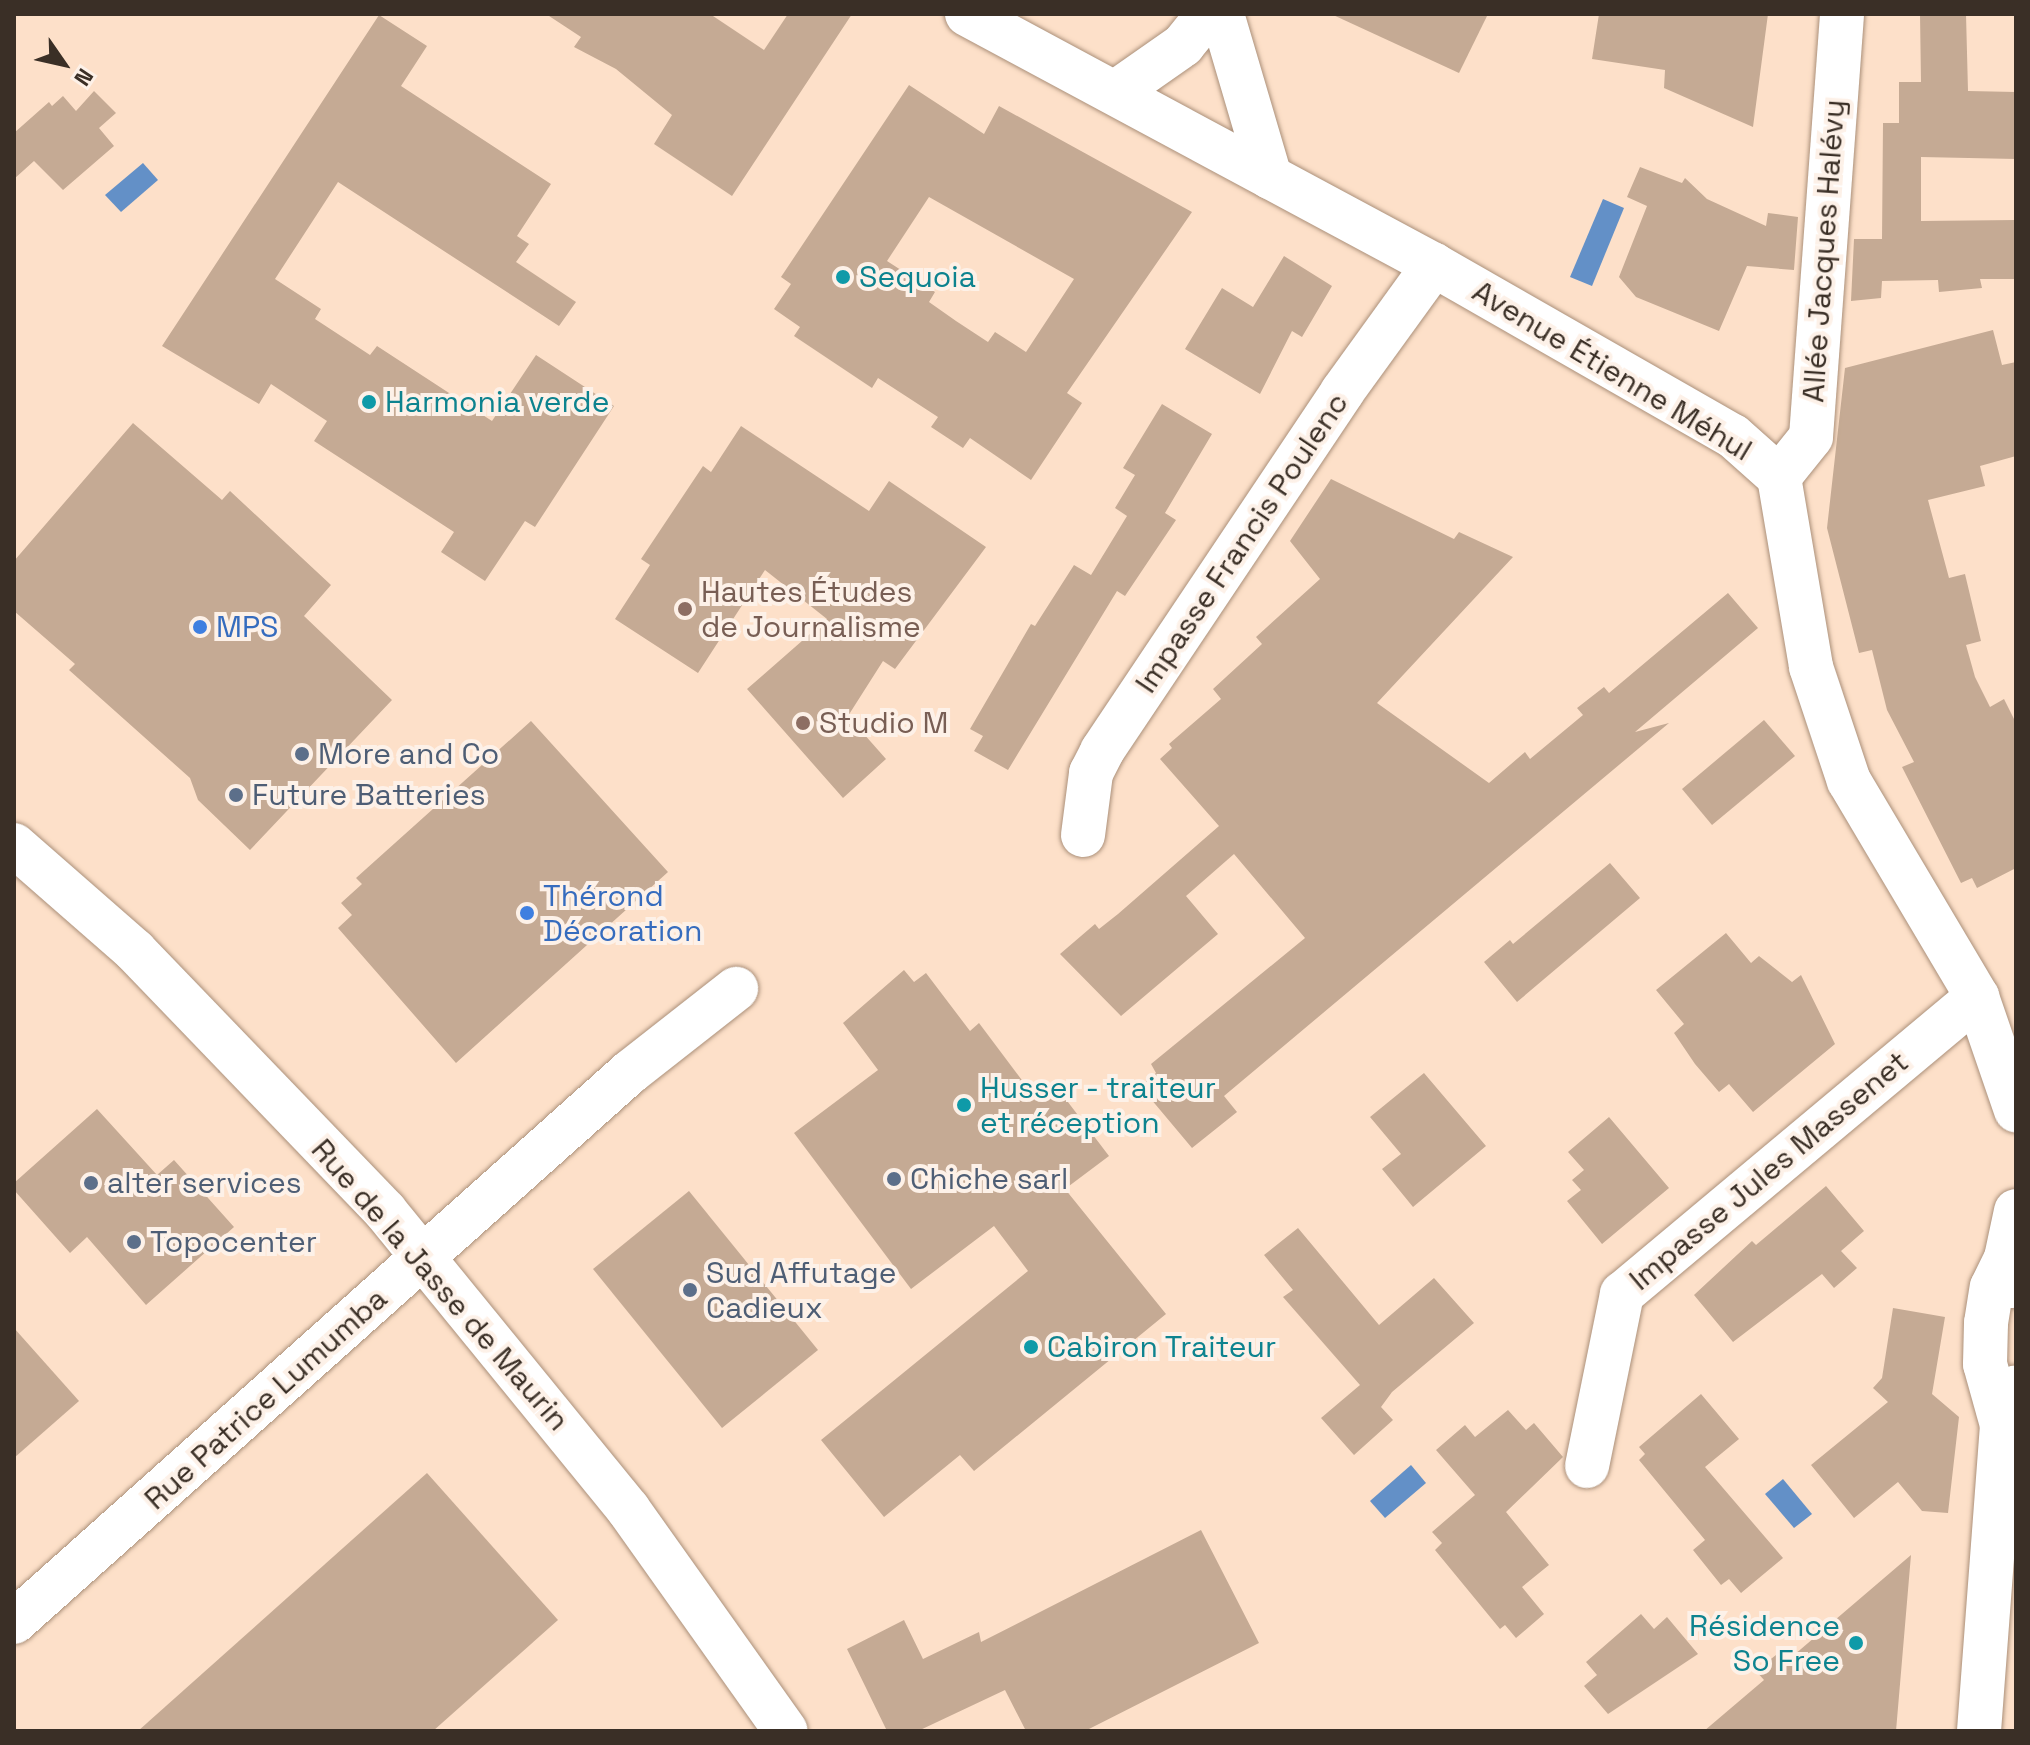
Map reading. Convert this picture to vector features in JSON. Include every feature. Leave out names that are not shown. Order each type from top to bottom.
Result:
[{"type":"street","name":"Avenue Étienne Méhul","points":[[967,14],[1434,265],[1733,436],[1779,477],[1811,667],[1849,781],[1977,997],[2016,1110]]},
{"type":"street","points":[[1116,92],[1183,45],[1208,14]]},
{"type":"street","points":[[1222,14],[1270,177]]},
{"type":"street","name":"Allée Jacques Halévy","points":[[1779,477],[1811,437],[1842,14]]},
{"type":"street","name":"Impasse Francis Poulenc","points":[[1083,835],[1091,773],[1102,751],[1342,392],[1434,265]]},
{"type":"street","name":"Rue de la Jasse de Maurin","points":[[14,845],[135,951],[424,1258],[625,1505],[786,1731]]},
{"type":"street","name":"Rue Patrice Lumumba","points":[[14,1622],[630,1072],[736,989]]},
{"type":"street","name":"Impasse Jules Massenet","points":[[1587,1466],[1622,1294],[1977,997]]},
{"type":"street","points":[[1979,1731],[2009,1406],[1985,1364],[1986,1323],[1992,1287],[2013,1248],[2016,1211]]},
{"type":"water","points":[[143,163],[158,180],[121,212],[105,195]]},
{"type":"water","points":[[1603,199],[1624,208],[1592,286],[1570,277]]},
{"type":"water","points":[[1411,1465],[1426,1483],[1385,1518],[1370,1501]]},
{"type":"water","points":[[1783,1479],[1812,1514],[1794,1528],[1765,1494]]},
{"type":"building","points":[[546,14],[710,14],[764,50],[788,14],[852,14],[732,196],[654,144],[672,115],[616,69],[574,47],[581,37]]},
{"type":"building","points":[[1331,14],[1488,14],[1459,73]]},
{"type":"building","points":[[1599,14],[1768,14],[1753,127],[1664,88],[1665,70],[1592,59]]},
{"type":"building","points":[[1920,14],[1966,14],[1968,91],[2016,92],[2016,159],[1921,157],[1921,221],[2016,220],[2016,279],[1980,279],[1982,288],[1939,292],[1938,280],[1882,281],[1881,298],[1851,301],[1854,239],[1882,239],[1883,123],[1899,123],[1899,82],[1921,82]]},
{"type":"building","points":[[379,15],[427,46],[401,86],[551,184],[517,236],[529,244],[516,262],[576,302],[559,326],[338,182],[275,279],[321,309],[315,319],[370,355],[377,346],[492,421],[536,355],[614,406],[535,527],[525,521],[485,581],[441,552],[454,532],[314,441],[327,421],[271,384],[259,404],[162,346]]},
{"type":"building","name":"Sequoia","points":[[909,85],[984,134],[999,106],[1192,212],[1067,393],[1082,403],[1031,480],[970,438],[963,448],[931,427],[938,417],[878,378],[872,388],[794,336],[800,327],[774,309],[791,284],[781,277]],"holes":[[[929,197],[1074,279],[1026,352],[995,332],[988,342],[929,302],[935,292],[887,261]]]},
{"type":"building","points":[[94,91],[116,113],[99,128],[114,146],[63,190],[34,161],[14,179],[14,133],[49,102],[52,106],[63,96],[76,111]]},
{"type":"building","points":[[1640,167],[1682,183],[1685,178],[1707,199],[1766,226],[1768,213],[1798,217],[1794,270],[1747,266],[1719,331],[1636,297],[1619,277],[1647,206],[1627,197]]},
{"type":"building","points":[[1284,256],[1332,286],[1302,337],[1292,331],[1260,394],[1185,349],[1222,288],[1253,307]]},
{"type":"building","points":[[1993,330],[2002,365],[2016,362],[2016,456],[1980,466],[1985,486],[1928,500],[1949,578],[1965,574],[1981,641],[1966,645],[1975,677],[1990,707],[2004,699],[2016,723],[2016,868],[1977,888],[1972,878],[1961,883],[1902,767],[1914,762],[1887,710],[1872,650],[1859,653],[1827,528],[1845,368]]},
{"type":"building","points":[[1162,404],[1212,434],[1165,513],[1176,520],[1125,596],[1117,591],[1008,770],[974,751],[983,736],[970,729],[1031,624],[1035,626],[1074,565],[1091,575],[1127,516],[1115,508],[1135,475],[1123,468]]},
{"type":"building","points":[[133,423],[222,500],[230,491],[331,585],[304,616],[392,700],[250,850],[198,800],[190,778],[69,670],[75,664],[14,611],[14,561]]},
{"type":"building","points":[[741,426],[869,511],[889,481],[986,547],[895,669],[883,661],[848,716],[886,759],[843,798],[747,689],[827,619],[765,570],[698,673],[615,619],[650,565],[641,559],[703,466],[711,472]]},
{"type":"building","points":[[1331,479],[1454,539],[1459,532],[1513,557],[1377,703],[1489,783],[1525,752],[1530,759],[1583,715],[1577,708],[1604,687],[1609,693],[1728,593],[1758,628],[1635,732],[1669,723],[1224,1096],[1237,1112],[1192,1148],[1140,1086],[1156,1073],[1151,1064],[1305,938],[1234,854],[1186,896],[1218,934],[1121,1016],[1060,954],[1095,924],[1099,929],[1118,914],[1219,826],[1160,759],[1172,748],[1169,744],[1221,699],[1213,689],[1262,644],[1256,637],[1320,579],[1290,541]]},
{"type":"building","points":[[1764,720],[1795,756],[1712,825],[1682,789]]},
{"type":"building","name":"Thérond Décoration","points":[[531,721],[668,872],[456,1063],[338,928],[352,915],[341,903],[362,884],[356,878]]},
{"type":"building","points":[[1610,863],[1640,898],[1517,1002],[1484,962],[1510,940],[1513,944]]},
{"type":"building","points":[[1726,933],[1751,963],[1759,956],[1792,982],[1801,975],[1835,1044],[1753,1112],[1729,1084],[1719,1092],[1695,1064],[1674,1033],[1684,1024],[1656,990]]},
{"type":"building","points":[[904,970],[914,982],[926,973],[970,1031],[979,1023],[1036,1099],[1055,1085],[1109,1156],[1065,1189],[1166,1314],[974,1471],[960,1455],[884,1517],[821,1440],[1028,1271],[994,1226],[911,1289],[794,1133],[878,1070],[843,1023]]},
{"type":"building","points":[[1424,1073],[1486,1146],[1413,1207],[1382,1169],[1401,1154],[1370,1117]]},
{"type":"building","points":[[97,1109],[157,1175],[174,1160],[234,1227],[146,1305],[87,1237],[70,1253],[14,1190],[14,1183]]},
{"type":"building","points":[[1609,1117],[1669,1188],[1602,1244],[1567,1201],[1581,1190],[1572,1180],[1584,1170],[1568,1152]]},
{"type":"building","points":[[1826,1186],[1864,1231],[1841,1251],[1857,1268],[1834,1288],[1822,1274],[1733,1342],[1694,1295],[1752,1241],[1756,1245]]},
{"type":"building","name":"Sud Affutage Cadieux","points":[[689,1191],[818,1350],[722,1428],[593,1269]]},
{"type":"building","points":[[1298,1228],[1379,1325],[1434,1278],[1474,1323],[1392,1392],[1381,1407],[1393,1420],[1354,1455],[1321,1418],[1360,1385],[1283,1297],[1293,1290],[1264,1255]]},
{"type":"building","points":[[1893,1308],[1945,1317],[1932,1394],[1959,1417],[1948,1513],[1922,1511],[1898,1482],[1854,1518],[1811,1465],[1888,1402],[1873,1388],[1882,1378]]},
{"type":"building","points":[[14,1328],[79,1401],[14,1458]]},
{"type":"building","points":[[1701,1394],[1739,1439],[1705,1467],[1783,1558],[1741,1593],[1729,1579],[1721,1585],[1693,1550],[1705,1540],[1639,1460],[1645,1454],[1639,1447]]},
{"type":"building","points":[[1508,1410],[1526,1430],[1534,1423],[1563,1457],[1506,1512],[1549,1565],[1522,1587],[1544,1614],[1516,1638],[1505,1625],[1500,1629],[1435,1550],[1442,1543],[1432,1532],[1475,1495],[1436,1450],[1465,1425],[1475,1437]]},
{"type":"building","points":[[427,1473],[558,1620],[433,1731],[138,1731]]},
{"type":"building","points":[[1201,1530],[1259,1643],[1085,1731],[1026,1731],[1005,1690],[918,1731],[887,1731],[847,1649],[904,1620],[923,1659],[979,1632],[981,1642]]},
{"type":"building","name":"Résidence So Free","points":[[1911,1555],[1896,1731],[1704,1731],[1764,1680],[1756,1671],[1787,1646],[1794,1655]]},
{"type":"building","points":[[1641,1614],[1654,1629],[1667,1617],[1698,1654],[1608,1714],[1584,1686],[1597,1675],[1586,1662]]},
{"type":"place","name":"Sequoia","points":[[843,277]]},
{"type":"place","name":"Harmonia verde","points":[[369,402]]},
{"type":"place","name":"Hautes Études de Journalisme","points":[[685,609]]},
{"type":"place","name":"MPS","points":[[200,627]]},
{"type":"place","name":"Studio M","points":[[803,723]]},
{"type":"place","name":"More and Co","points":[[302,754]]},
{"type":"place","name":"Future Batteries","points":[[236,795]]},
{"type":"place","name":"Thérond Décoration","points":[[527,913]]},
{"type":"place","name":"Husser - traiteur et réception","points":[[964,1105]]},
{"type":"place","name":"Chiche sarl","points":[[894,1179]]},
{"type":"place","name":"alter services","points":[[91,1183]]},
{"type":"place","name":"Topocenter","points":[[134,1242]]},
{"type":"place","name":"Sud Affutage Cadieux","points":[[690,1290]]},
{"type":"place","name":"Cabiron Traiteur","points":[[1031,1347]]},
{"type":"place","name":"Résidence So Free","points":[[1856,1643]]}]
